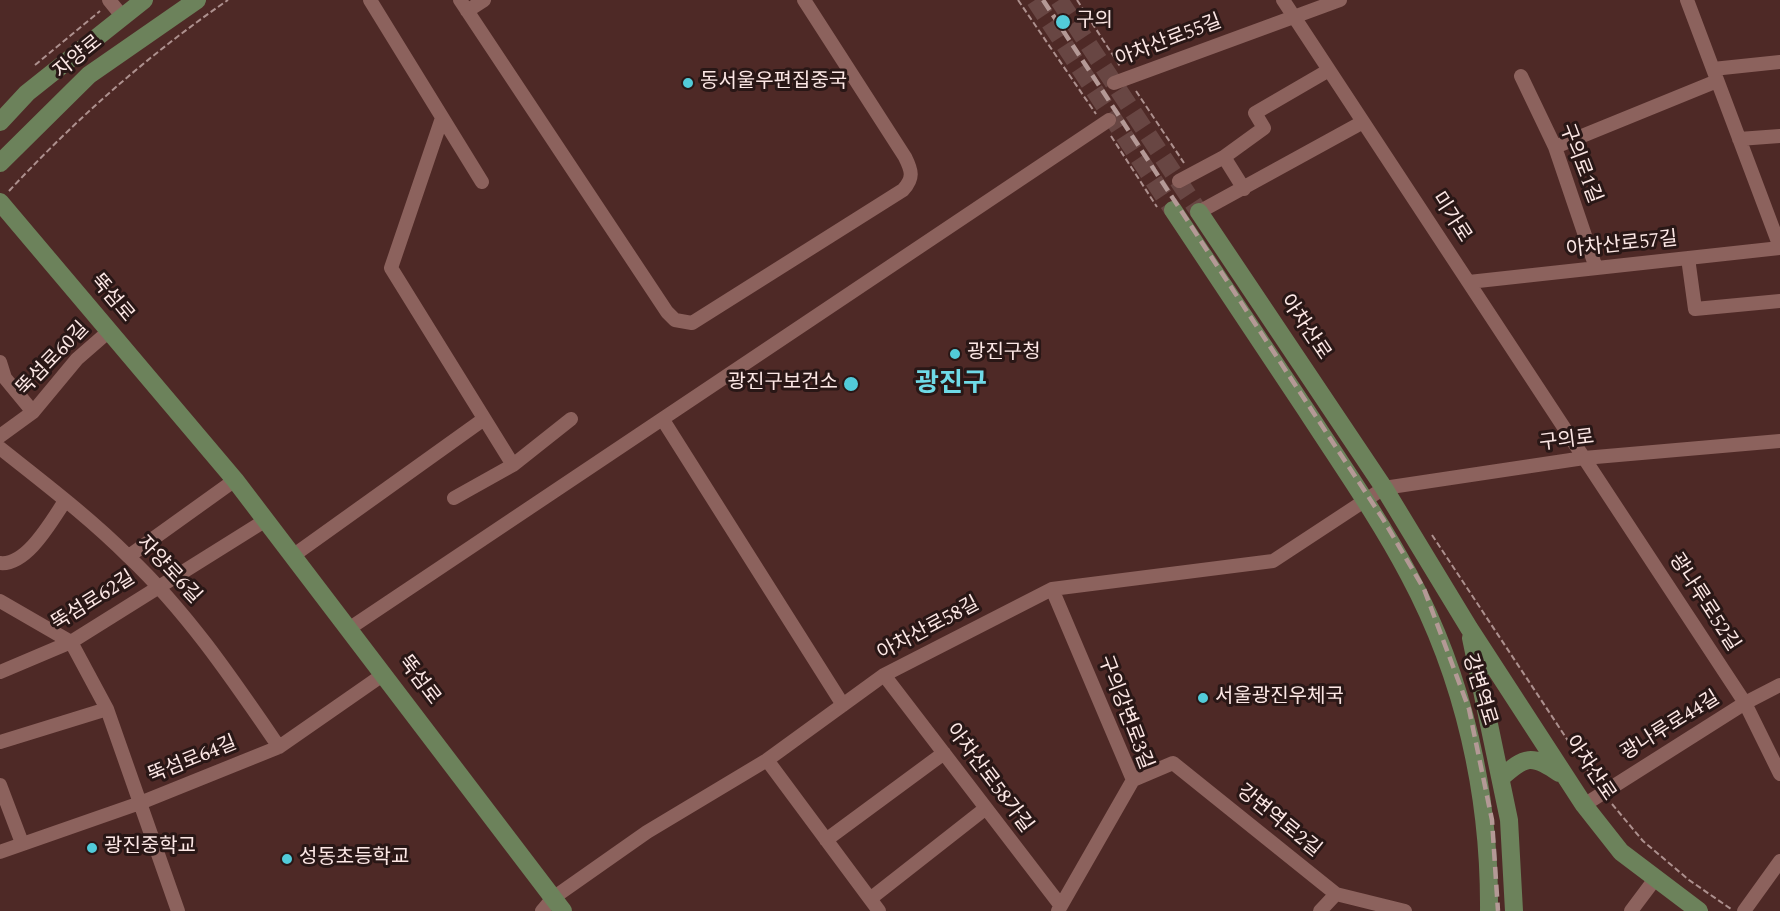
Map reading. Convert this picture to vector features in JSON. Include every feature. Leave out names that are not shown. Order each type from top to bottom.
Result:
[{"type":"main road","name":"자양로","points":[[0,122],[114,6],[144,0]]},
{"type":"main road","name":"자양로","points":[[0,163],[89,75],[197,0]]},
{"type":"main road","name":"뚝섬로","points":[[4,198],[108,332],[235,480],[294,555],[553,906]]},
{"type":"main road","points":[[1173,210],[1364,501]]},
{"type":"main road","name":"아차산로","points":[[1199,212],[1384,488],[1469,628],[1584,805],[1621,852],[1699,911]]},
{"type":"main road","points":[[1196,244],[1212,231]]},
{"type":"main road","name":"강변역로","points":[[1364,501],[1408,574],[1446,658],[1468,727],[1484,806],[1489,911]]},
{"type":"main road","name":"아차산로","points":[[1408,574],[1469,628]]},
{"type":"main road","name":"강변역로","points":[[1469,628],[1510,830],[1514,911]]},
{"type":"main road","points":[[1501,778],[1525,760],[1540,760],[1567,779]]},
{"type":"street","points":[[370,0],[482,182]]},
{"type":"street","points":[[484,0],[464,5],[667,312],[675,320],[692,323],[903,190],[910,182],[912,174],[905,157],[804,0]]},
{"type":"street","name":"미가로","points":[[1283,0],[1584,458]]},
{"type":"street","name":"아차산로55길","points":[[1114,83],[1340,0]]},
{"type":"street","points":[[1687,0],[1780,247]]},
{"type":"street","points":[[1555,147],[1715,75],[1780,62]]},
{"type":"street","points":[[1179,181],[1224,157],[1264,128],[1255,113],[1329,70]]},
{"type":"street","name":"구의로1길","points":[[1521,76],[1555,147],[1596,268]]},
{"type":"street","points":[[442,118],[391,268],[513,465]]},
{"type":"street","points":[[350,628],[1109,120]]},
{"type":"street","name":"아차산로","points":[[1199,212],[1363,122]]},
{"type":"street","points":[[1739,139],[1780,136]]},
{"type":"street","points":[[1224,157],[1244,189]]},
{"type":"street","name":"아차산로57길","points":[[1469,282],[1780,247]]},
{"type":"street","points":[[1688,258],[1695,309],[1780,301]]},
{"type":"street","name":"뚝섬로60길","points":[[0,436],[33,412],[77,359],[108,332]]},
{"type":"street","points":[[0,362],[5,378],[33,412]]},
{"type":"street","points":[[294,555],[484,419]]},
{"type":"street","points":[[454,498],[513,465],[571,419]]},
{"type":"street","points":[[663,420],[843,705]]},
{"type":"street","name":"구의로","points":[[1364,501],[1384,488],[1584,458],[1780,441]]},
{"type":"street","name":"자양로6길","points":[[0,448],[129,556],[158,586],[206,642],[279,747]]},
{"type":"street","name":"광나루로52길","points":[[1584,458],[1745,703],[1780,774]]},
{"type":"street","points":[[129,556],[235,480]]},
{"type":"street","points":[[0,563],[6,564],[30,550],[66,501]]},
{"type":"street","name":"아차산로58길","points":[[553,906],[647,832],[767,760],[884,675],[1052,589],[1273,561],[1364,501]]},
{"type":"street","name":"뚝섬로62길","points":[[0,672],[72,642],[266,520]]},
{"type":"street","name":"구의강변로3길","points":[[1052,589],[1134,780],[1059,909]]},
{"type":"street","points":[[0,601],[72,642],[107,709],[178,911]]},
{"type":"street","name":"뚝섬로64길","points":[[0,852],[140,803],[279,747],[384,674]]},
{"type":"street","name":"아차산로58가길","points":[[884,675],[986,808],[1059,909]]},
{"type":"street","name":"광나루로44길","points":[[1584,805],[1745,703],[1780,685]]},
{"type":"street","points":[[0,742],[107,709]]},
{"type":"street","points":[[826,840],[944,753]]},
{"type":"street","points":[[767,760],[879,911]]},
{"type":"street","name":"강변역로2길","points":[[1134,780],[1173,763],[1336,894],[1405,911]]},
{"type":"street","points":[[0,785],[22,843]]},
{"type":"street","points":[[870,899],[986,808]]},
{"type":"street","points":[[1744,911],[1780,861]]},
{"type":"street","points":[[1631,911],[1655,879]]},
{"type":"street","points":[[1320,911],[1336,894]]},
{"type":"path","points":[[4,198],[99,99],[188,27],[228,0]]},
{"type":"path","points":[[32,67],[114,6]]},
{"type":"tunnel","points":[[1035,0],[1173,210]]},
{"type":"tunnel","points":[[1059,0],[1199,212]]},
{"type":"railway","points":[[1043,0],[1383,519],[1424,589],[1469,709],[1492,820],[1498,911]]},
{"type":"place","name":"구의","points":[[1063,22]]},
{"type":"place","name":"동서울우편집중국","points":[[688,83]]},
{"type":"place","name":"광진구청","points":[[955,354]]},
{"type":"place","name":"광진구보건소","points":[[851,384]]},
{"type":"place","name":"서울광진우체국","points":[[1203,698]]},
{"type":"place","name":"광진중학교","points":[[92,848]]},
{"type":"place","name":"성동초등학교","points":[[287,859]]},
{"type":"district","name":"광진구","points":[[951,386]]}]
